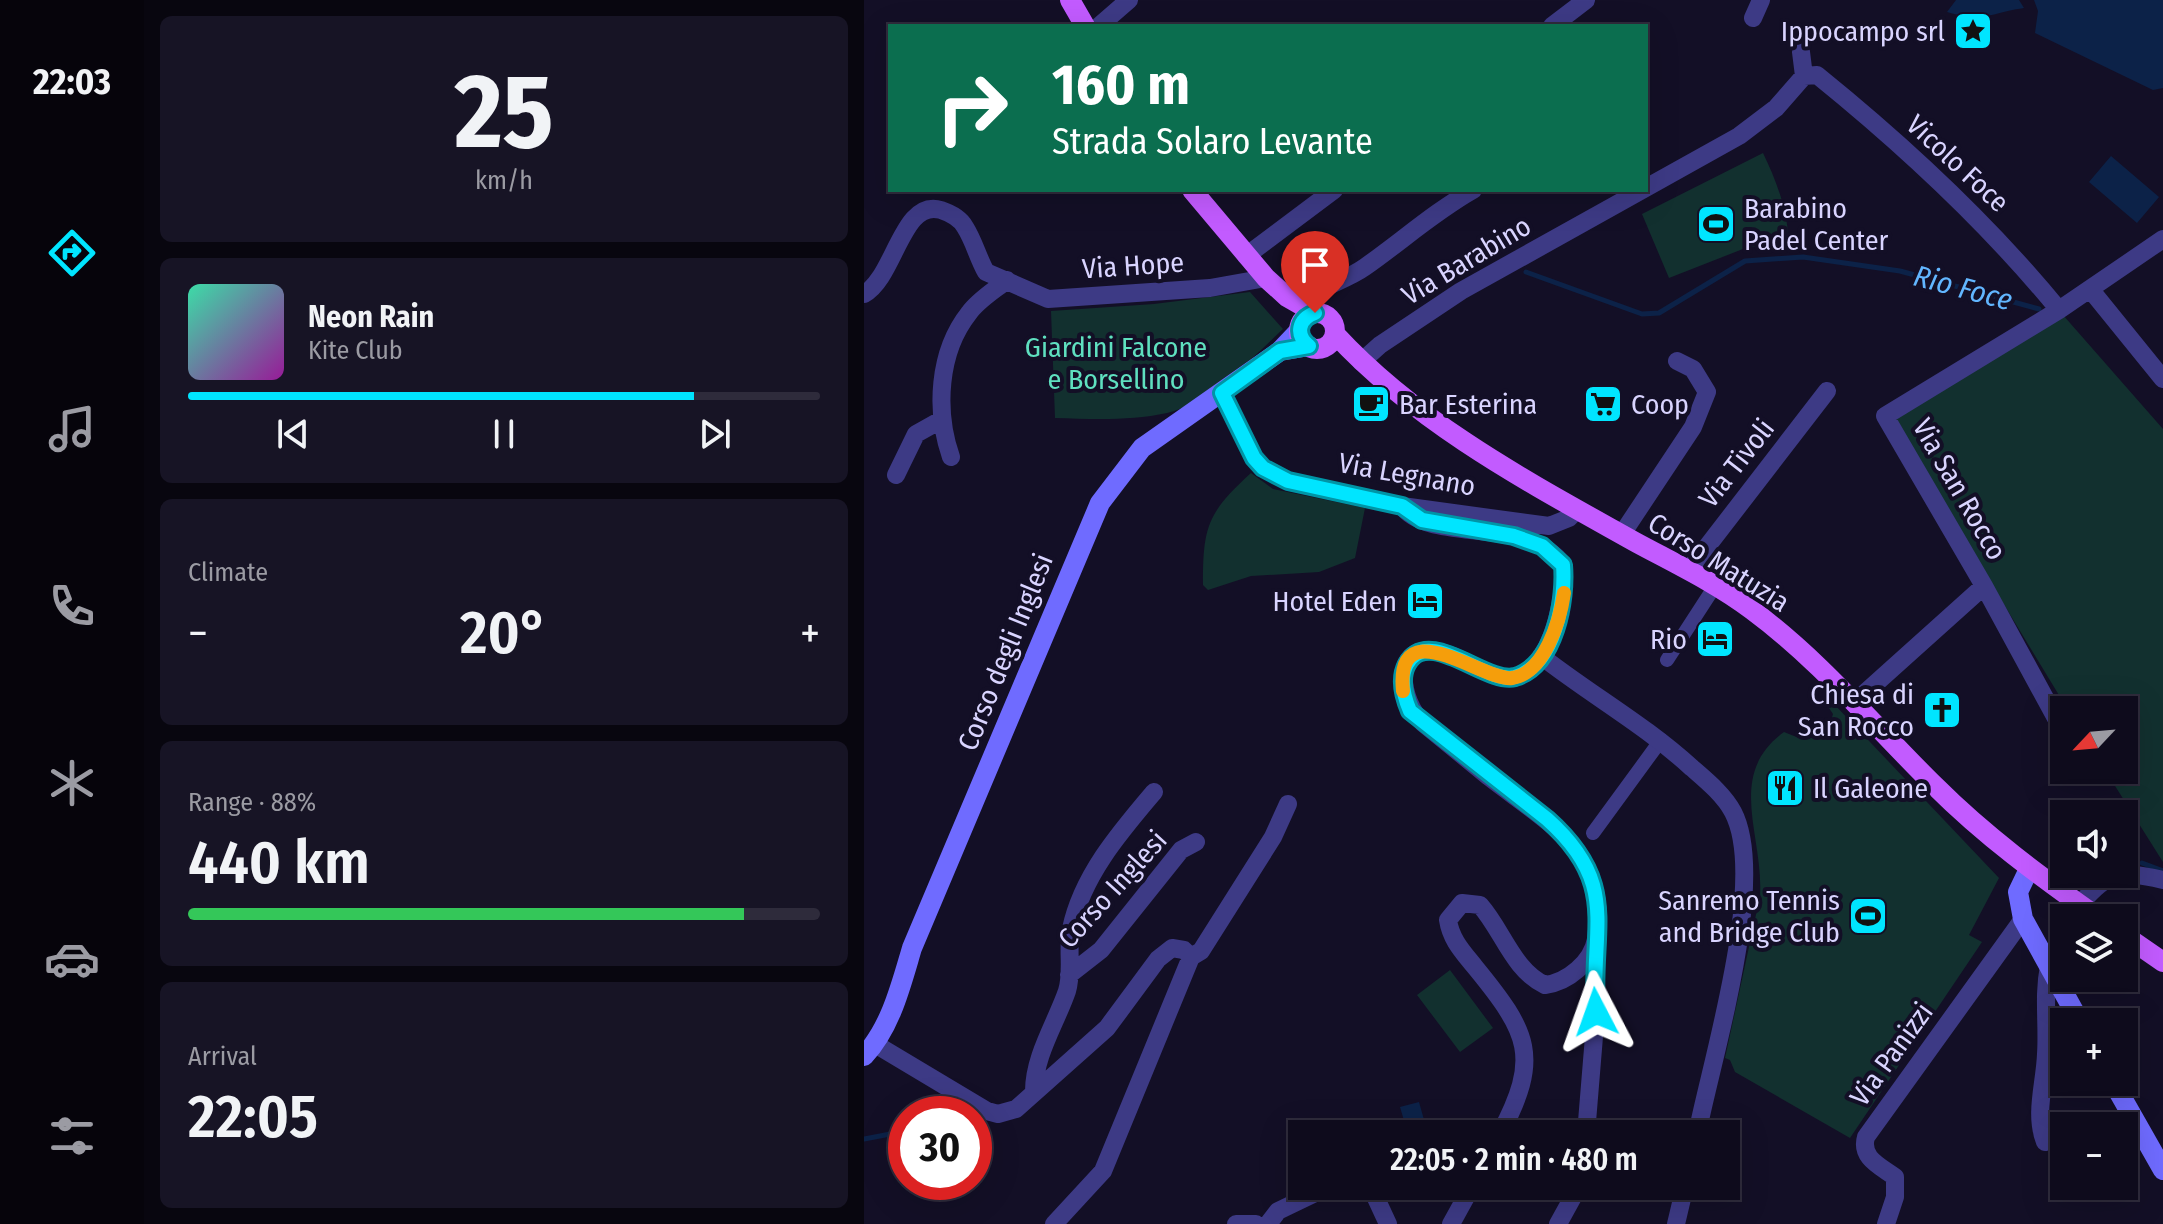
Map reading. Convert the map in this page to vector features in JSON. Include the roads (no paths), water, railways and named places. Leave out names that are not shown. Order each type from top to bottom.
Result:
[{"type":"main road","points":[[1070,0],[1084,24]]},
{"type":"main road","name":"Corso Matuzia","points":[[1194,192],[1246,256],[1309,324],[1454,435],[1577,510],[1689,570],[1798,646],[1856,701],[1933,785],[2029,869],[2080,904]]},
{"type":"main road","name":"Corso degli Inglesi","points":[[870,1050],[1078,549],[1100,503],[1142,448],[1280,351],[1309,324]]},
{"type":"main road","points":[[2029,869],[2018,892],[2023,919],[2072,1008]]},
{"type":"main road","points":[[2138,945],[2163,962]]},
{"type":"main road","points":[[2121,1096],[2163,1170]]},
{"type":"street","points":[[1101,24],[1129,0]]},
{"type":"street","points":[[1555,24],[1586,0]]},
{"type":"street","points":[[1753,18],[1761,0]]},
{"type":"street","points":[[1801,52],[1804,76]]},
{"type":"street","name":"Vicolo Foce","points":[[1804,76],[1817,75],[1928,168],[1971,209],[2059,310]]},
{"type":"street","name":"Via Barabino","points":[[1648,187],[1739,136],[1776,108],[1804,76]]},
{"type":"street","points":[[1246,256],[1331,192]]},
{"type":"street","points":[[1309,324],[1314,291],[1363,269],[1439,209],[1469,192]]},
{"type":"street","name":"Via Barabino","points":[[1364,365],[1380,345],[1461,291],[1639,192]]},
{"type":"street","name":"Via Hope","points":[[864,294],[873,289],[914,215],[923,208],[951,213],[965,225],[986,272],[1048,299],[1210,288],[1266,278]]},
{"type":"street","name":"Via San Rocco","points":[[2050,707],[1885,416],[2059,310],[2163,239]]},
{"type":"street","points":[[951,457],[941,420],[950,342],[970,310],[1007,280]]},
{"type":"street","points":[[2090,289],[2163,379]]},
{"type":"street","name":"Corso Matuzia","points":[[1622,534],[1693,427],[1707,392],[1693,369],[1677,361]]},
{"type":"street","name":"Via Tivoli","points":[[1689,570],[1827,391]]},
{"type":"street","name":"Via Legnano","points":[[1222,393],[1254,458],[1263,468],[1288,481],[1402,506],[1549,526],[1569,518],[1577,510]]},
{"type":"street","points":[[896,475],[916,434],[941,420]]},
{"type":"street","points":[[1402,506],[1422,520],[1514,536],[1542,546],[1557,556],[1563,565],[1564,595],[1541,656],[1530,669],[1513,678],[1500,676],[1432,650],[1421,653],[1406,666],[1404,697],[1410,711],[1423,723],[1566,836],[1592,878],[1599,904],[1595,948],[1596,1012],[1587,1120]]},
{"type":"street","points":[[1667,660],[1715,586]]},
{"type":"street","name":"Via San Rocco","points":[[1856,701],[1984,586]]},
{"type":"street","points":[[1541,656],[1661,740],[1705,780],[1734,814],[1742,843],[1746,887],[1733,969],[1700,1120]]},
{"type":"street","points":[[1593,833],[1661,740]]},
{"type":"street","points":[[1034,1091],[1042,1052],[1068,986],[1071,930],[1091,876],[1122,829],[1154,792]]},
{"type":"street","points":[[1054,1224],[1103,1171],[1190,956],[1201,951],[1273,837],[1288,804]]},
{"type":"street","name":"Corso Inglesi","points":[[1069,975],[1101,950],[1181,850],[1196,842]]},
{"type":"street","points":[[2080,904],[2105,877],[2114,875],[2163,880]]},
{"type":"street","points":[[1508,1120],[1525,1077],[1522,1040],[1505,1005],[1452,937],[1448,920],[1462,903],[1480,905],[1495,921],[1530,978],[1545,985],[1569,976],[1595,948]]},
{"type":"street","name":"Via Panizzi","points":[[1886,1224],[1895,1197],[1895,1177],[1867,1156],[1863,1147],[1866,1137],[2023,919]]},
{"type":"street","name":"Corso degli Inglesi","points":[[870,1050],[987,1111],[998,1114],[1016,1109],[1107,1028],[1158,959],[1172,948],[1190,956]]},
{"type":"street","points":[[2045,1142],[2039,1120],[2046,1053],[2045,988],[2049,966]]},
{"type":"street","points":[[1268,1224],[1278,1211],[1301,1200]]},
{"type":"street","points":[[1377,1200],[1388,1224]]},
{"type":"street","points":[[1451,1224],[1464,1200]]},
{"type":"street","points":[[1558,1224],[1571,1200]]},
{"type":"street","points":[[1676,1224],[1682,1200]]},
{"type":"street","points":[[1236,1224],[1256,1224]]},
{"type":"water","points":[[1956,0],[2019,0],[2024,8],[1970,17],[1947,12]]},
{"type":"water","points":[[2034,0],[2163,0],[2163,88],[2153,90],[2035,33],[2038,11]]},
{"type":"water","points":[[2111,156],[2159,197],[2137,223],[2089,182]]},
{"type":"water","points":[[1419,1102],[1424,1120],[1404,1120],[1400,1107]]},
{"type":"waterway","name":"Rio Foce","points":[[1526,272],[1642,314],[1659,313],[1745,261],[1803,257],[1900,271],[2039,309]]},
{"type":"waterway","points":[[2142,863],[2163,871]]},
{"type":"waterway","name":"Rio Foce","points":[[864,1139],[888,1134]]},
{"type":"place","name":"Ippocampo srl","points":[[1973,31]]},
{"type":"place","name":"Barabino Padel Center","points":[[1716,224]]},
{"type":"place","name":"Bar Esterina","points":[[1371,404]]},
{"type":"place","name":"Coop","points":[[1603,404]]},
{"type":"place","name":"Hotel Eden","points":[[1425,601]]},
{"type":"place","name":"Rio","points":[[1715,639]]},
{"type":"place","name":"Chiesa di San Rocco","points":[[1942,710]]},
{"type":"place","name":"Il Galeone","points":[[1785,788]]},
{"type":"place","name":"Sanremo Tennis and Bridge Club","points":[[1868,916]]},
{"type":"park label","name":"Giardini Falcone e Borsellino","points":[[1116,363]]}]
